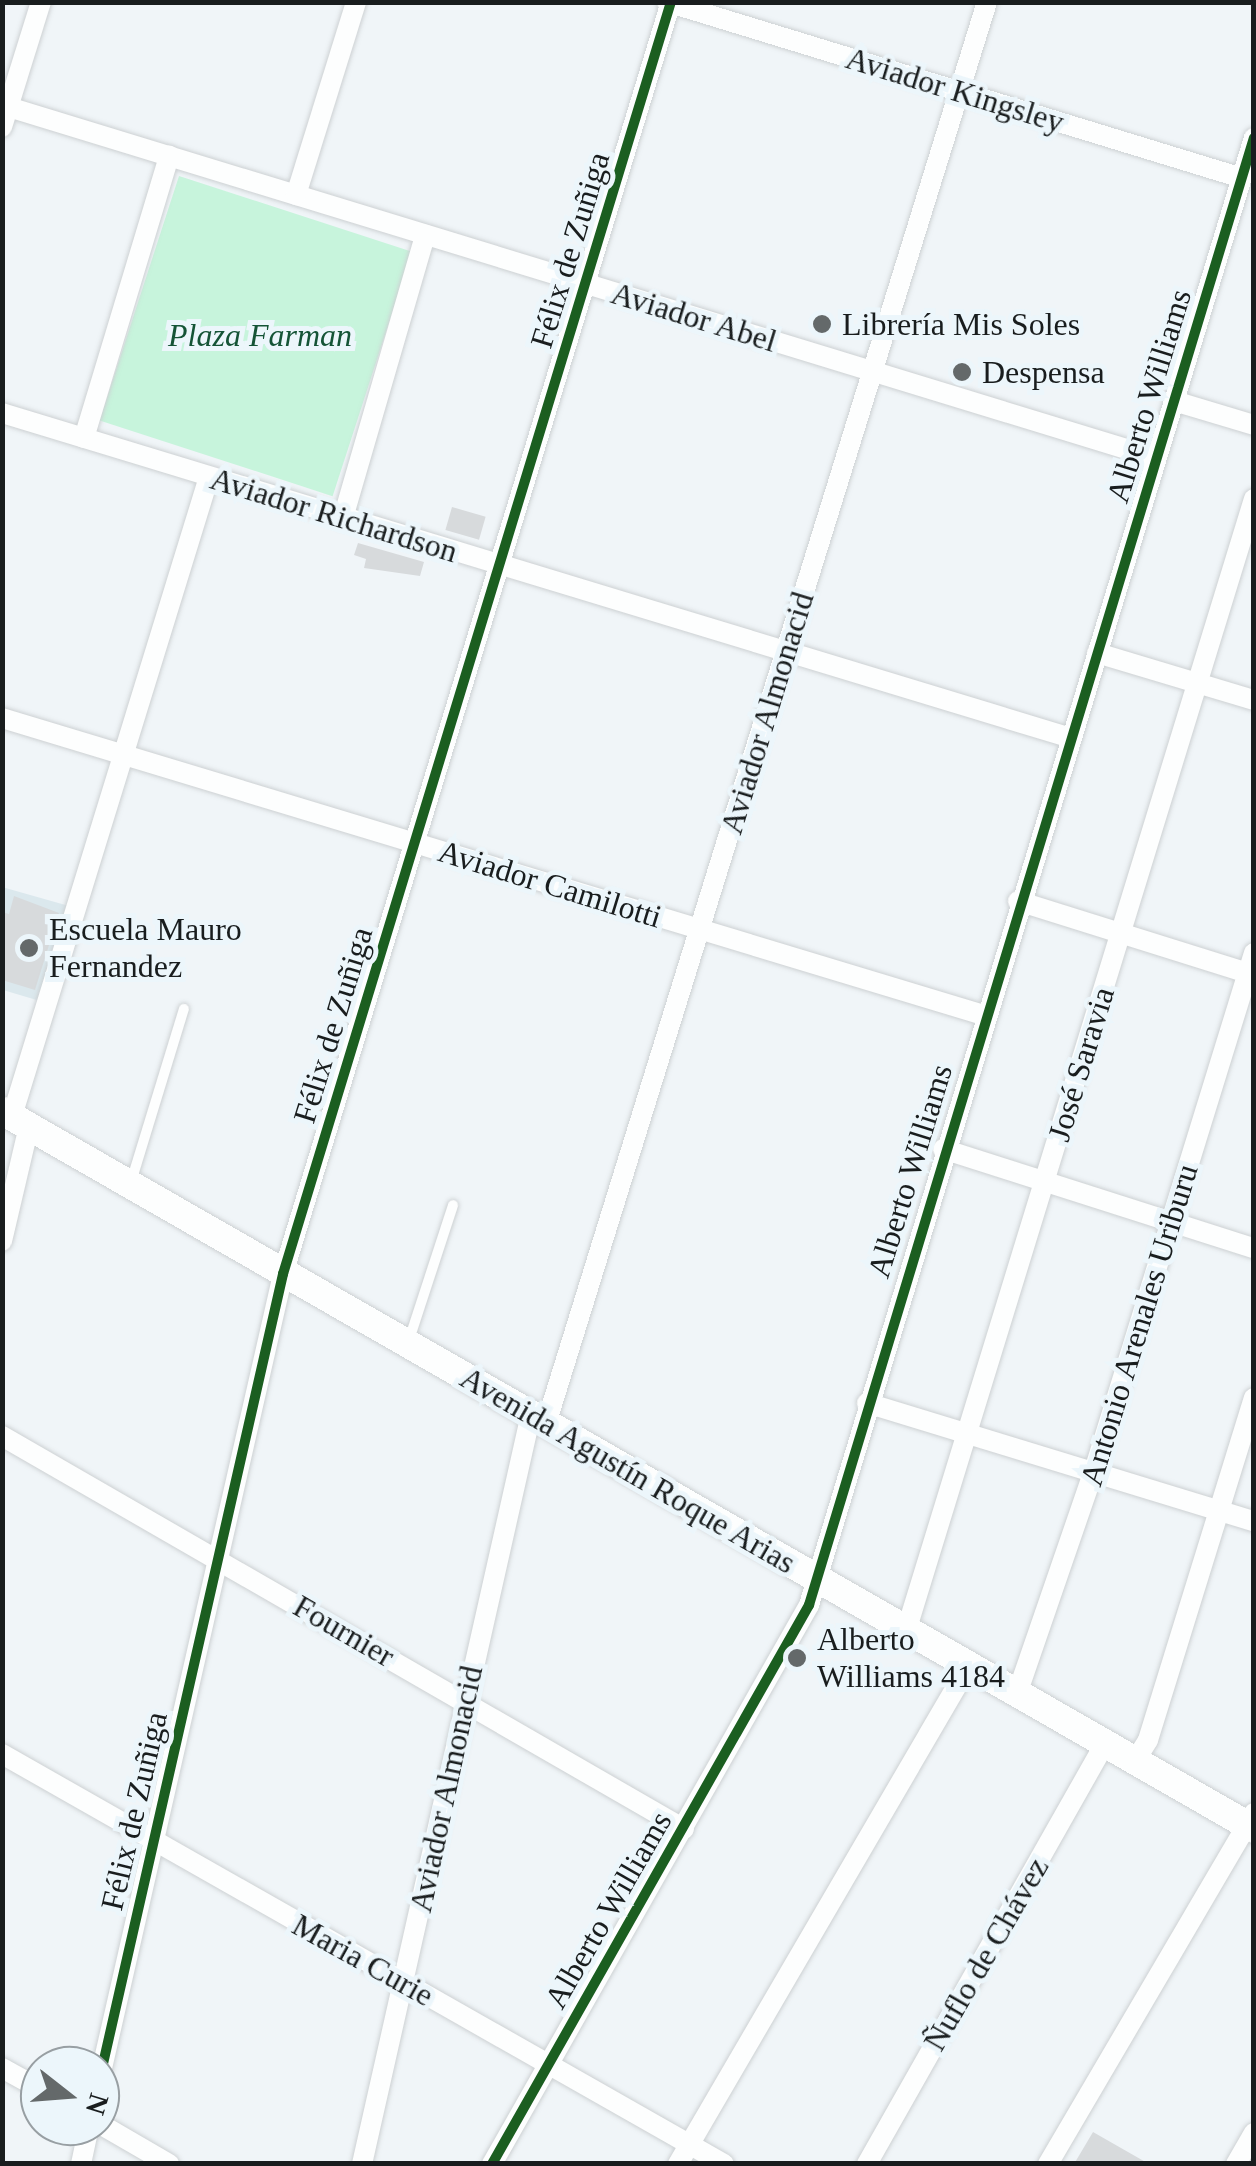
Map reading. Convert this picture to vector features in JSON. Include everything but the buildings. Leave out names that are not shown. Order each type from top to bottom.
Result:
[{"type":"main road","name":"Avenida Agustín Roque Arias","points":[[14,1118],[1017,1694],[1251,1822]]},
{"type":"street","points":[[5,113],[41,2]]},
{"type":"street","points":[[296,195],[356,2]]},
{"type":"street","name":"Aviador Almonacid","points":[[362,2164],[466,1701],[538,1419],[701,931],[987,2]]},
{"type":"street","name":"Aviador Kingsley","points":[[670,3],[1242,178]]},
{"type":"street","name":"Félix de Zuñiga","points":[[107,2046],[283,1274],[670,3]]},
{"type":"street","name":"Aviador Abel","points":[[5,113],[168,156],[1156,458]]},
{"type":"street","name":"Alberto Williams","points":[[492,2164],[809,1604],[983,1015],[1252,145]]},
{"type":"street","points":[[84,438],[168,156]]},
{"type":"street","points":[[343,518],[425,234]]},
{"type":"street","points":[[1174,401],[1254,425]]},
{"type":"street","name":"Aviador Richardson","points":[[2,413],[1068,737]]},
{"type":"street","points":[[2,1241],[14,1118],[208,476]]},
{"type":"street","name":"José Saravia","points":[[907,1628],[1254,499]]},
{"type":"street","points":[[1097,653],[1254,700]]},
{"type":"street","name":"Aviador Camilotti","points":[[2,718],[983,1015]]},
{"type":"street","points":[[1018,901],[1120,934],[1251,967]]},
{"type":"street","name":"Antonio Arenales Uriburu","points":[[1017,1694],[1094,1471],[1251,967]]},
{"type":"street","points":[[943,1149],[1254,1248]]},
{"type":"street","points":[[1135,1760],[1148,1740],[1254,1398]]},
{"type":"street","points":[[867,1403],[1254,1521]]},
{"type":"street","name":"Fournier","points":[[2,1436],[684,1829]]},
{"type":"street","points":[[678,2164],[970,1664]]},
{"type":"street","name":"Ñuflo de Chávez","points":[[867,2164],[1105,1744]]},
{"type":"street","name":"Maria Curie","points":[[4,1762],[154,1841],[724,2164]]},
{"type":"street","points":[[1048,2164],[1251,1822]]},
{"type":"street","points":[[120,2136],[169,2164]]},
{"type":"street","points":[[1236,2164],[1253,2138]]},
{"type":"lane","points":[[129,1187],[184,1009]]},
{"type":"lane","points":[[407,1344],[452,1205]]},
{"type":"shaded area","name":"Escuela Mauro Fernandez","points":[[2,887],[69,906],[40,1001],[3,990]]},
{"type":"green space","name":"Plaza Farman","points":[[179,176],[412,252],[333,496],[100,420]]},
{"type":"cycle path","points":[[107,2046],[283,1274],[671,2]]},
{"type":"cycle path","points":[[492,2164],[809,1605],[1254,138]]},
{"type":"place","name":"Librería Mis Soles","points":[[822,324]]},
{"type":"place","name":"Despensa","points":[[962,372]]},
{"type":"place","name":"Escuela Mauro Fernandez","points":[[29,948]]},
{"type":"place","name":"Alberto Williams 4184","points":[[797,1658]]}]
